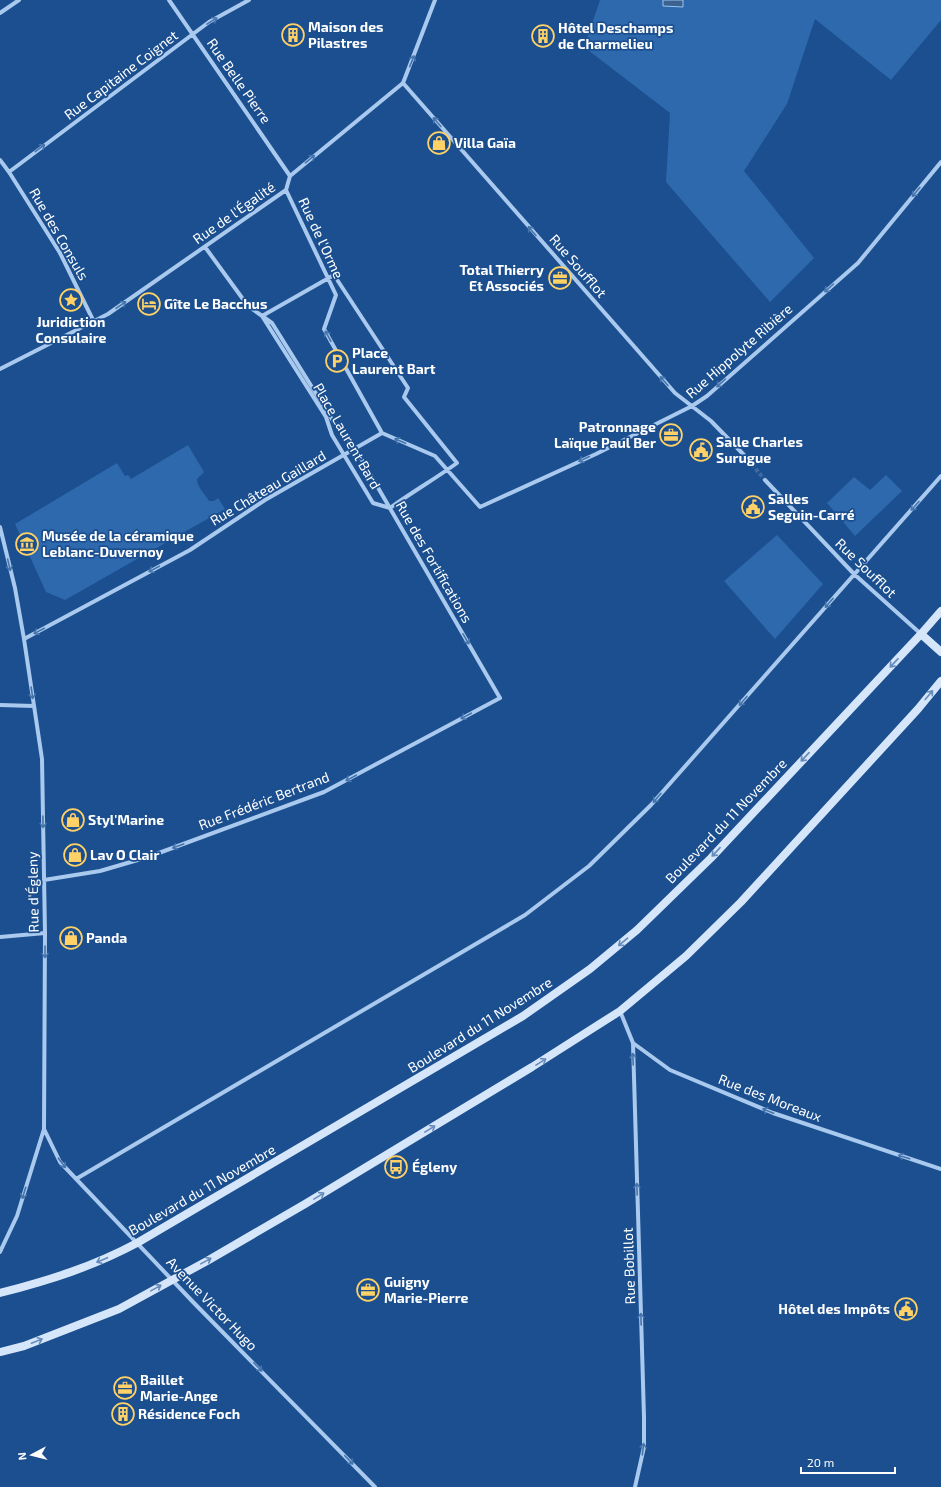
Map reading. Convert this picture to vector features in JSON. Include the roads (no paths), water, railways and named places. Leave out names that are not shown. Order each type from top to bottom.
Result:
[{"type":"main road","name":"Boulevard du 11 Novembre","points":[[0,1293],[81,1269],[111,1257],[137,1243],[523,1016],[590,969],[637,930],[710,858],[941,611]]},
{"type":"main road","points":[[921,634],[941,652]]},
{"type":"main road","points":[[0,1352],[24,1346],[119,1309],[312,1200],[532,1067],[620,1011],[686,956],[741,902],[918,709],[941,681]]},
{"type":"street","points":[[0,13],[19,0]]},
{"type":"street","name":"Rue Belle Pierre","points":[[169,0],[290,176]]},
{"type":"street","name":"Rue Capitaine Coignet","points":[[9,172],[209,22],[250,0]]},
{"type":"street","name":"Rue de l'Égalité","points":[[0,369],[108,314],[286,190],[290,176],[403,84],[435,0]]},
{"type":"street","name":"Rue Soufflot","points":[[403,84],[675,393],[711,421],[744,455]]},
{"type":"street","name":"Rue des Consuls","points":[[0,160],[60,253],[94,322]]},
{"type":"street","name":"Rue Hippolyte Ribière","points":[[382,433],[435,456],[480,507],[596,454],[692,406],[707,396],[858,263],[941,162]]},
{"type":"street","name":"Rue de l'Orme","points":[[286,190],[336,296],[324,329],[382,433]]},
{"type":"street","name":"Rue des Fortifications","points":[[205,246],[248,306],[272,323],[335,424],[355,448],[500,698]]},
{"type":"street","points":[[262,316],[334,274],[408,388],[404,397],[457,463],[408,494],[390,508]]},
{"type":"street","name":"Place Laurent Bard","points":[[262,316],[326,417],[332,435],[373,503],[390,508]]},
{"type":"street","name":"Place Laurent Bard","points":[[355,448],[382,433]]},
{"type":"street","name":"Rue Château Gaillard","points":[[24,639],[190,550],[265,500],[355,448]]},
{"type":"street","points":[[76,1179],[525,915],[589,866],[651,805],[941,476]]},
{"type":"street","name":"Rue Soufflot","points":[[766,480],[854,574],[921,634]]},
{"type":"street","name":"Rue d'Égleny","points":[[0,527],[15,588],[42,759],[45,933],[44,1129],[17,1216],[0,1252]]},
{"type":"street","name":"Rue Frédéric Bertrand","points":[[44,880],[100,871],[148,857],[324,792],[500,698]]},
{"type":"street","points":[[0,705],[34,706]]},
{"type":"street","points":[[0,937],[45,933]]},
{"type":"street","points":[[620,1011],[633,1043]]},
{"type":"street","name":"Rue des Moreaux","points":[[633,1043],[670,1070],[773,1113],[941,1169]]},
{"type":"street","name":"Rue Bobillot","points":[[633,1043],[644,1418],[644,1447],[635,1487]]},
{"type":"street","name":"Avenue Victor Hugo","points":[[44,1129],[60,1162],[375,1487]]},
{"type":"tunnel","points":[[744,455],[765,480]]},
{"type":"place","name":"Maison des Pilastres","points":[[293,35]]},
{"type":"place","name":"Hôtel Deschamps de Charmelieu","points":[[543,36]]},
{"type":"place","name":"Villa Gaïa","points":[[439,143]]},
{"type":"place","name":"Total Thierry Et Associés","points":[[560,278]]},
{"type":"place","name":"Juridiction Consulaire","points":[[71,300]]},
{"type":"place","name":"Gîte Le Bacchus","points":[[149,304]]},
{"type":"place","name":"Place Laurent Bart","points":[[337,361]]},
{"type":"place","name":"Patronnage Laïque Paul Ber","points":[[671,435]]},
{"type":"place","name":"Salle Charles Surugue","points":[[701,450]]},
{"type":"place","name":"Salles Seguin-Carré","points":[[753,507]]},
{"type":"place","name":"Musée de la céramique Leblanc-Duvernoy","points":[[27,544]]},
{"type":"place","name":"Styl'Marine","points":[[73,820]]},
{"type":"place","name":"Lav O Clair","points":[[75,855]]},
{"type":"place","name":"Panda","points":[[71,938]]},
{"type":"place","name":"Égleny","points":[[396,1167]]},
{"type":"place","name":"Guigny Marie-Pierre","points":[[368,1290]]},
{"type":"place","name":"Hôtel des Impôts","points":[[906,1309]]},
{"type":"place","name":"Baillet Marie-Ange","points":[[125,1388]]},
{"type":"place","name":"Résidence Foch","points":[[123,1414]]}]
